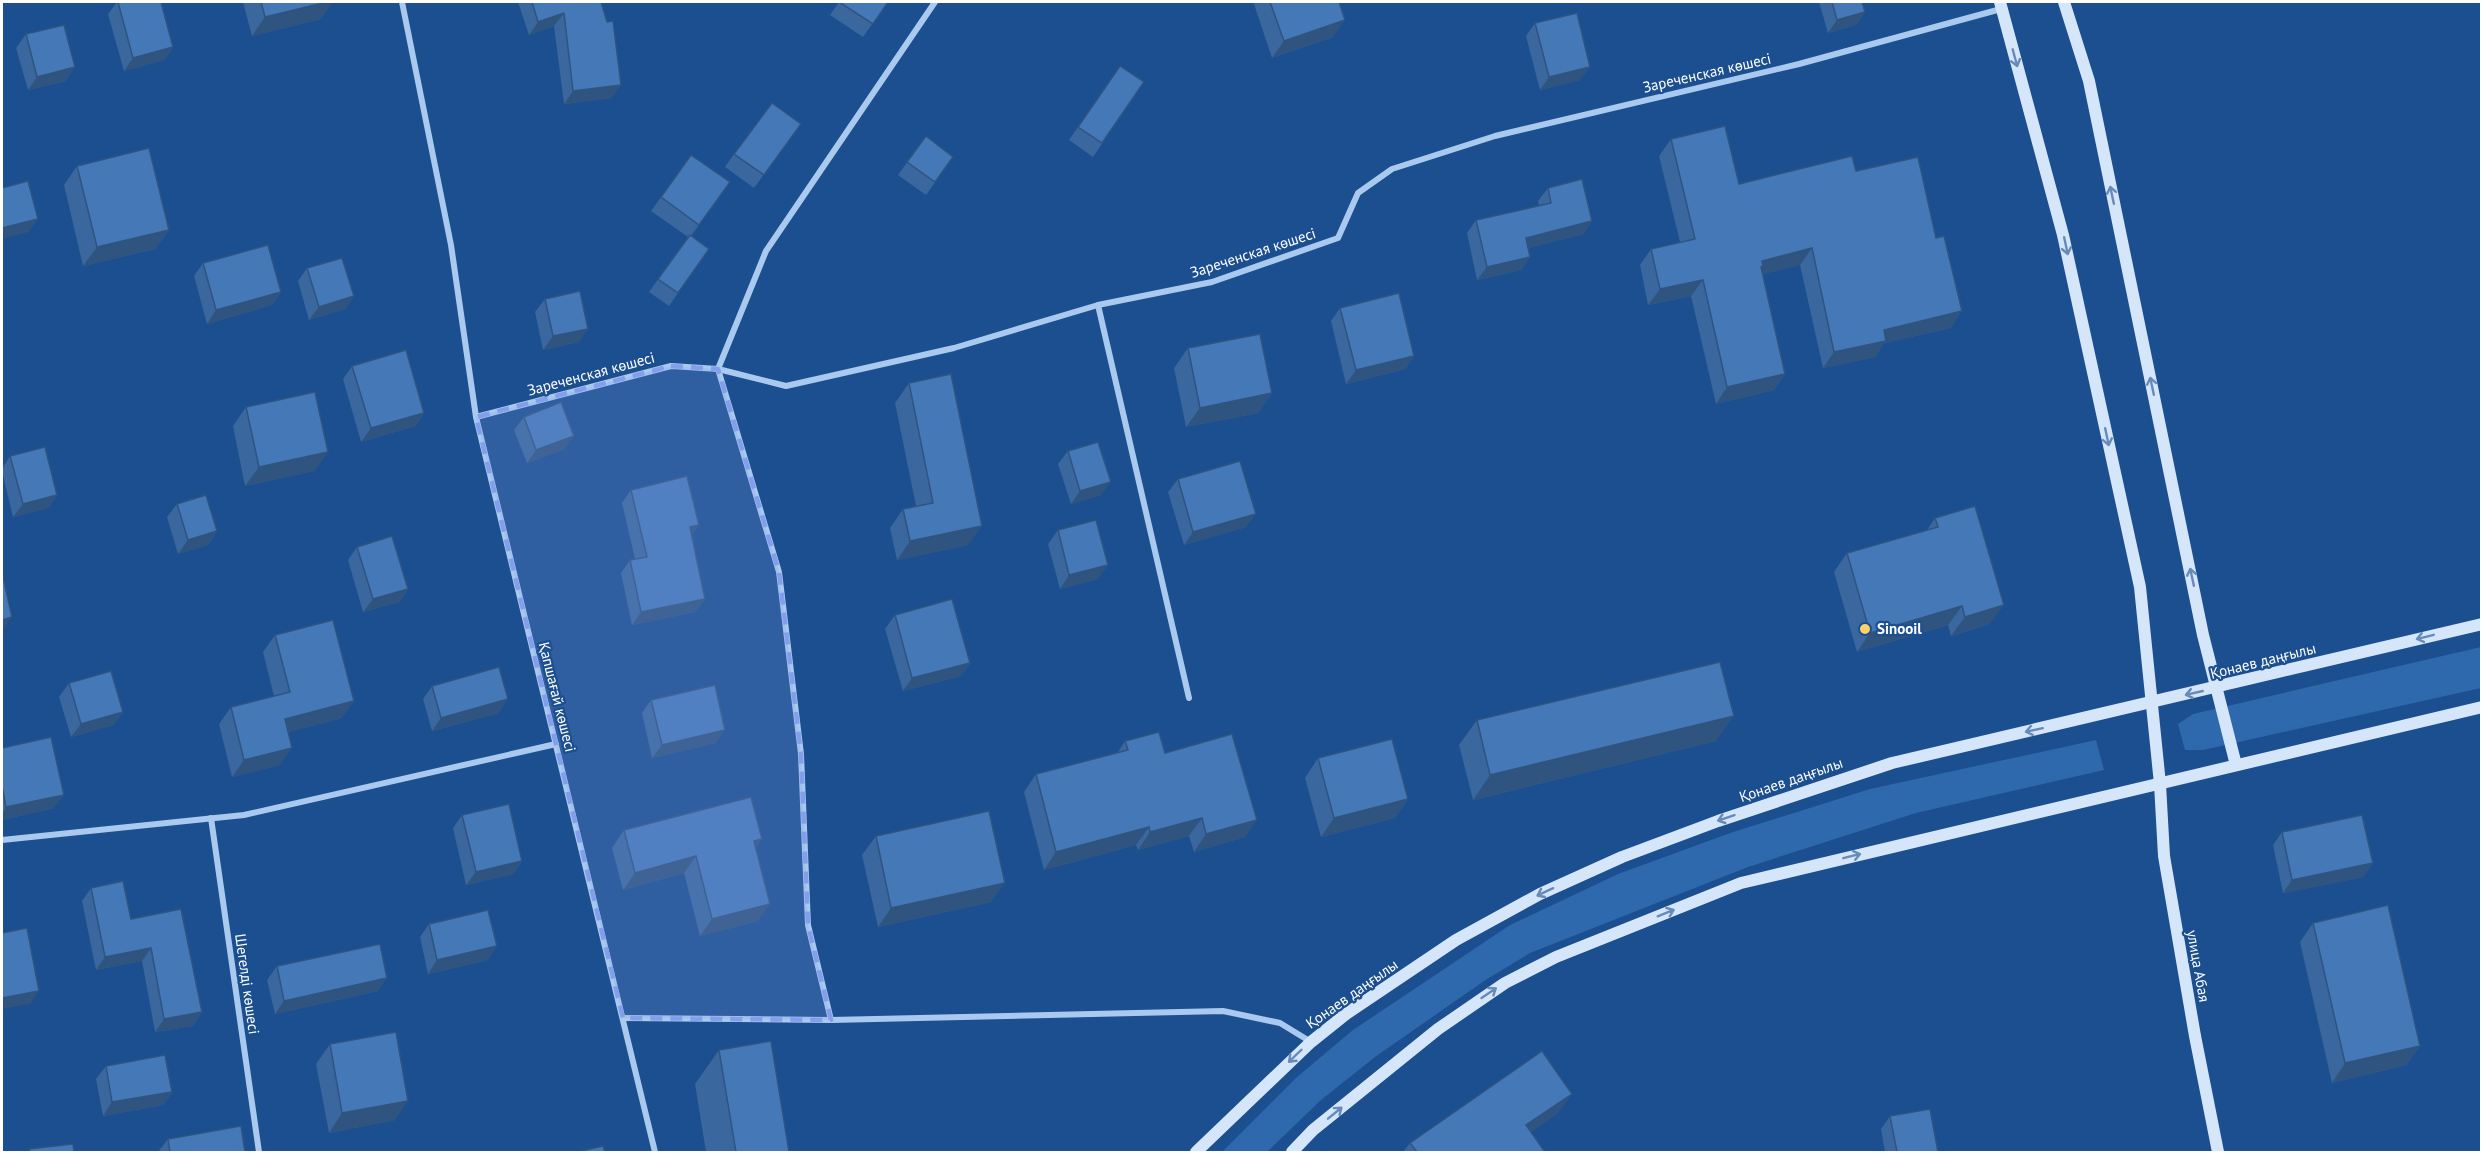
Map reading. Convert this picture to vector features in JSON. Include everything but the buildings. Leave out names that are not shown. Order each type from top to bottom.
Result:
[{"type":"main road","points":[[2064,2],[2089,81],[2217,688],[2236,765]]},
{"type":"main road","name":"улица Абая","points":[[2000,5],[2063,235],[2140,587],[2160,784],[2164,856],[2218,1152]]},
{"type":"main road","name":"Қонаев даңғылы","points":[[1196,1152],[1311,1041],[1346,1014],[1456,940],[1540,894],[1622,857],[1863,771],[1944,749],[2217,688],[2481,624]]},
{"type":"main road","points":[[1292,1152],[1313,1130],[1438,1029],[1505,983],[1556,957],[1741,883],[2109,793],[2160,784],[2481,706]]},
{"type":"street","name":"Қапшағай көшесі","points":[[402,2],[451,245],[476,417],[655,1152]]},
{"type":"street","points":[[831,1020],[808,925],[801,754],[778,572],[718,369],[766,251],[935,2]]},
{"type":"street","name":"Зареченская көшесі","points":[[476,417],[671,366],[718,369],[786,386],[954,348],[1098,305],[1212,282],[1338,238],[1358,193],[1392,169],[1494,136],[1799,64],[2000,5]]},
{"type":"street","points":[[1098,305],[1189,698]]},
{"type":"street","points":[[2,840],[243,815],[556,744]]},
{"type":"street","name":"Шегелді көшесі","points":[[211,818],[259,1152]]},
{"type":"street","points":[[623,1018],[831,1020],[1223,1011],[1280,1023],[1311,1041]]},
{"type":"highlighted area","points":[[671,366],[718,369],[779,572],[801,754],[808,925],[831,1020],[623,1018],[476,417]]},
{"type":"shaded area","points":[[2481,647],[2481,688],[2203,750],[2185,750],[2178,724],[2193,714]]},
{"type":"shaded area","points":[[2096,740],[2104,770],[1916,813],[1748,867],[1530,953],[1484,981],[1375,1057],[1321,1100],[1267,1152],[1222,1152],[1297,1077],[1353,1030],[1510,925],[1618,874],[1733,832],[1870,789]]},
{"type":"place","name":"Sinooil","points":[[1865,629]]}]
